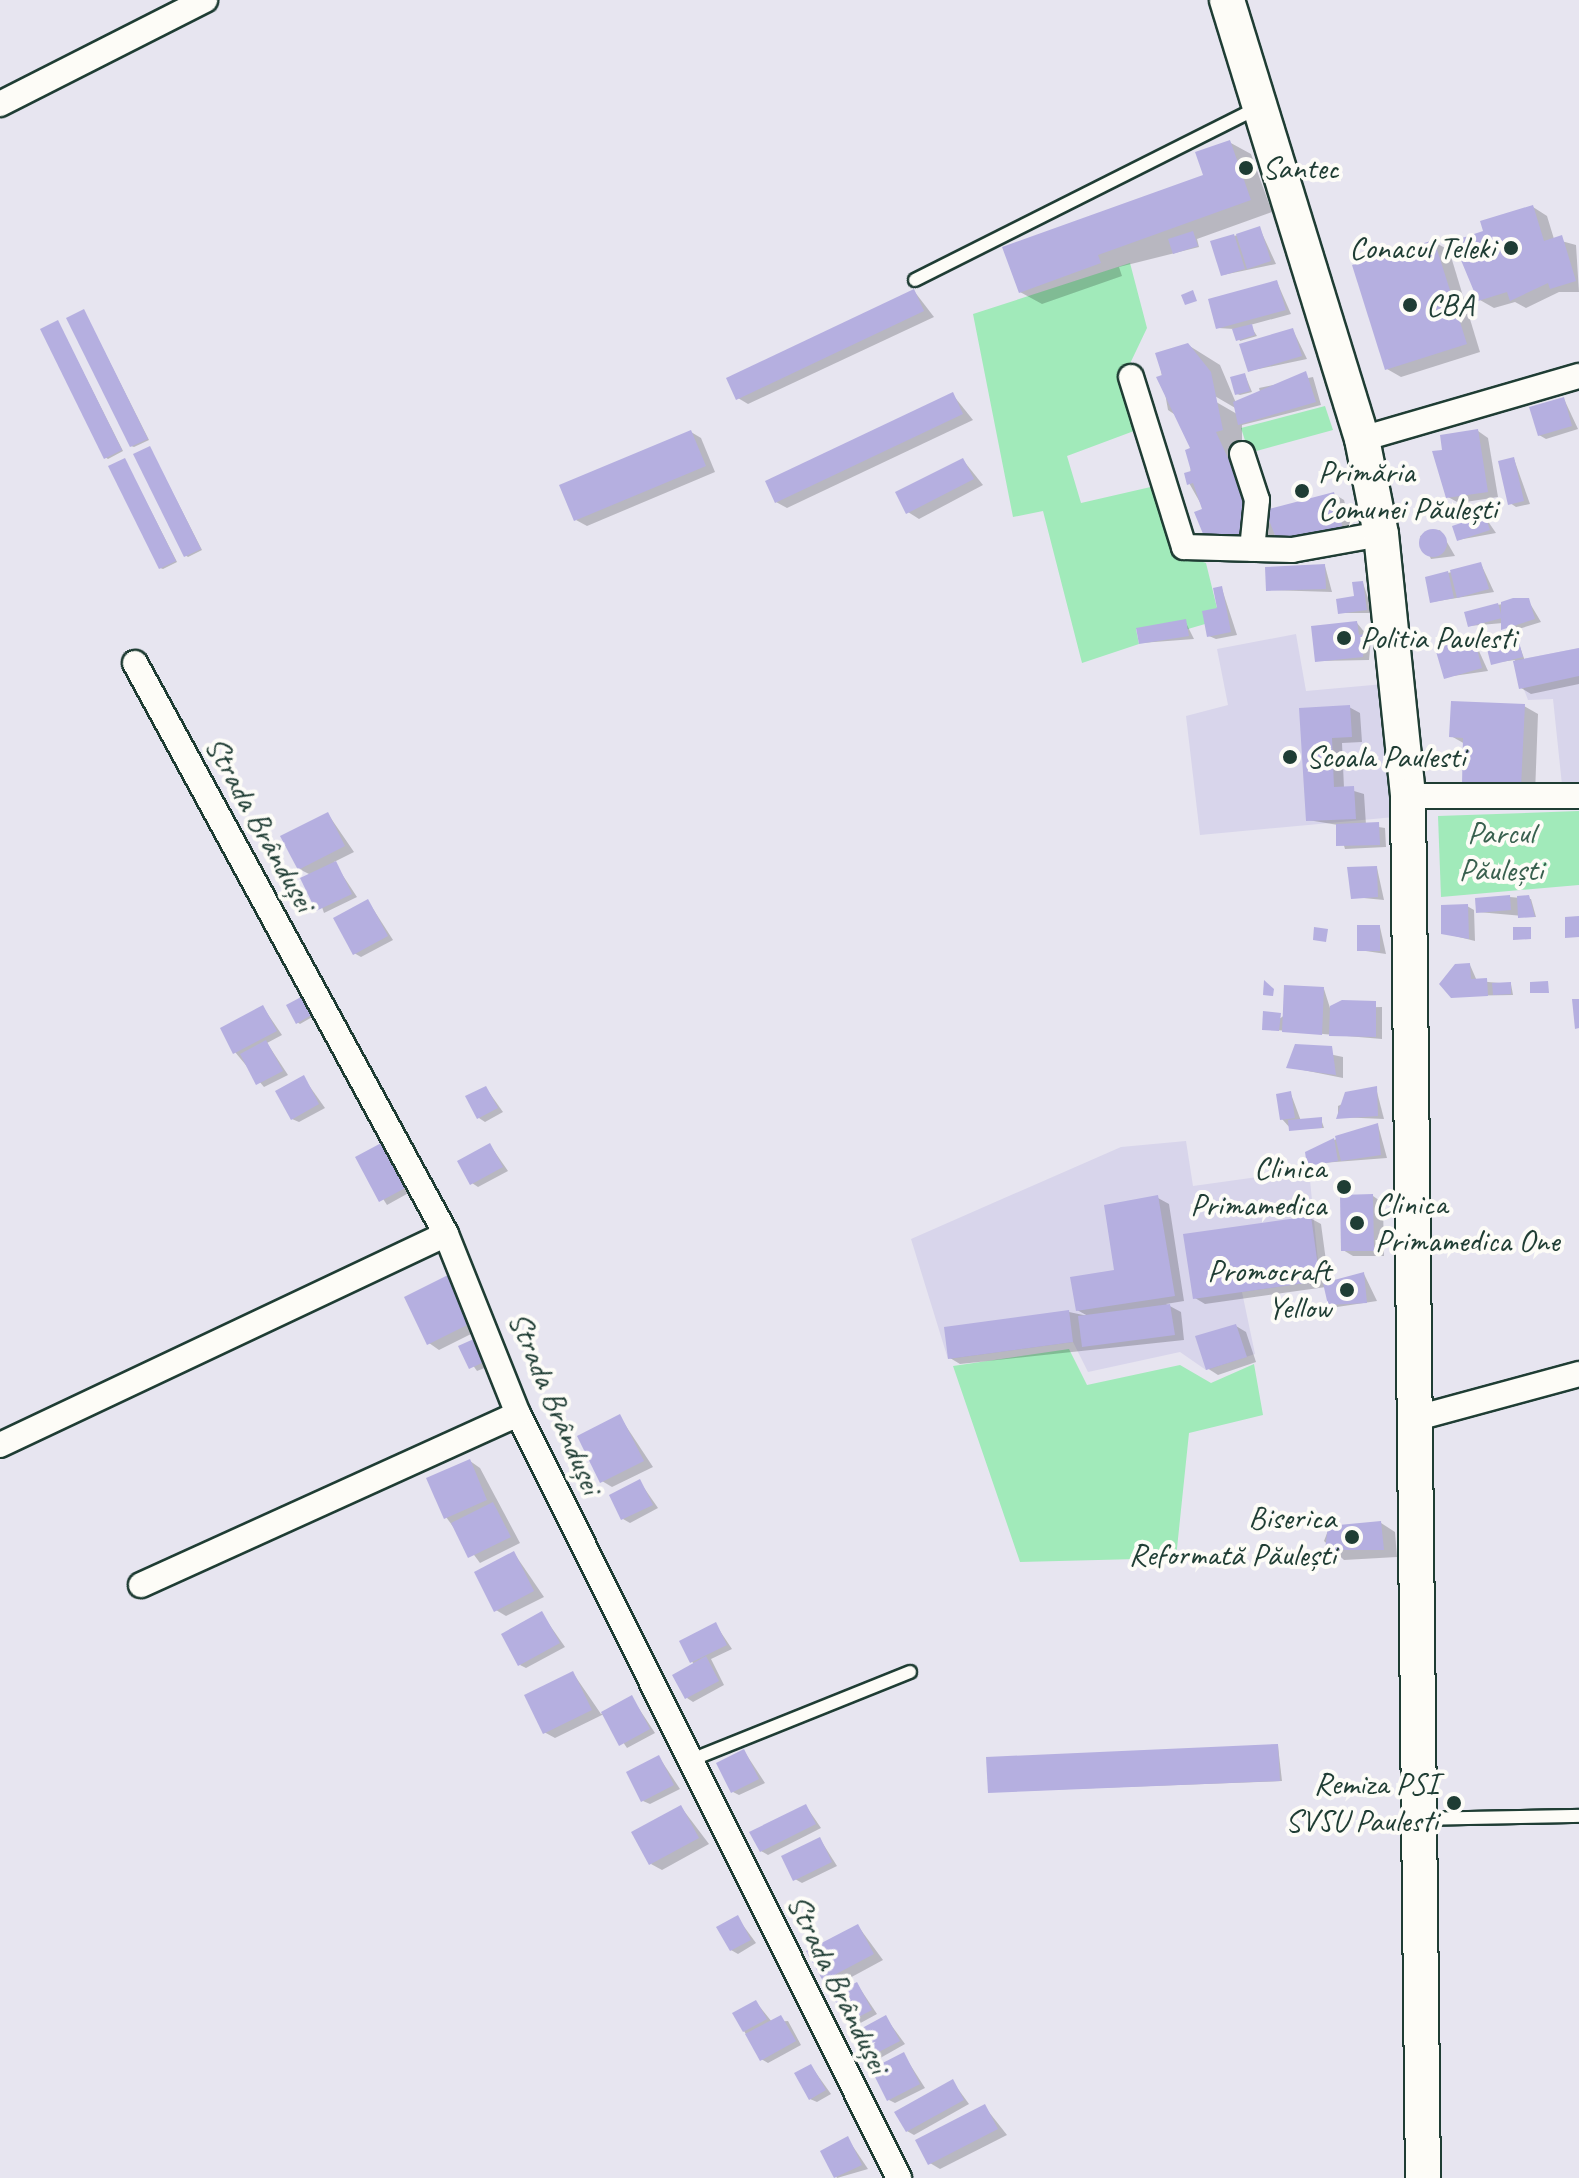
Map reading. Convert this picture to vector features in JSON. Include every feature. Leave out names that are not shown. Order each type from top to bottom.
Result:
[{"type":"main road","points":[[1227,0],[1263,105],[1362,439],[1381,534],[1408,796],[1423,2178]]},
{"type":"street","points":[[0,104],[205,0]]},
{"type":"street","points":[[1362,439],[1579,376]]},
{"type":"street","points":[[1131,377],[1184,547],[1292,550],[1381,534]]},
{"type":"street","points":[[1242,454],[1257,500],[1252,549]]},
{"type":"street","name":"Strada Brândușei","points":[[135,663],[446,1234],[518,1414],[899,2178]]},
{"type":"street","points":[[1408,796],[1579,796]]},
{"type":"street","points":[[0,1445],[446,1234]]},
{"type":"street","points":[[1417,1418],[1579,1374]]},
{"type":"street","points":[[141,1585],[518,1414]]},
{"type":"lane","points":[[915,280],[1263,105]]},
{"type":"lane","points":[[691,1760],[910,1672]]},
{"type":"lane","points":[[1419,1819],[1579,1816]]},
{"type":"shaded area","points":[[1296,634],[1306,691],[1384,684],[1395,817],[1200,835],[1186,716],[1228,705],[1217,649]]},
{"type":"shaded area","points":[[1579,648],[1579,785],[1562,785],[1553,699],[1528,700],[1513,661]]},
{"type":"shaded area","points":[[1186,1141],[1193,1186],[1309,1170],[1320,1281],[1242,1292],[1255,1354],[1206,1370],[1180,1352],[1088,1372],[1073,1342],[948,1359],[911,1239],[1121,1147]]},
{"type":"green space","points":[[1130,263],[1147,328],[1126,372],[1142,428],[1067,456],[1081,503],[1155,486],[1174,552],[1206,563],[1217,608],[1205,624],[1188,629],[1136,629],[1139,644],[1082,663],[1043,511],[1013,517],[973,314]]},
{"type":"green space","points":[[1325,406],[1333,430],[1249,453],[1241,428]]},
{"type":"green space","name":"Parcul Păulești","points":[[1579,811],[1579,885],[1441,897],[1438,816]]},
{"type":"green space","points":[[1069,1349],[1087,1385],[1180,1365],[1211,1383],[1254,1364],[1263,1415],[1189,1433],[1176,1558],[1020,1562],[953,1366]]},
{"type":"building","points":[[1230,140],[1251,200],[1098,255],[1101,263],[1019,293],[1002,247],[1203,175],[1195,152]]},
{"type":"building","name":"Conacul Teleki","points":[[1533,205],[1544,241],[1562,235],[1576,281],[1550,289],[1548,283],[1510,301],[1507,292],[1478,301],[1453,241],[1483,231],[1480,221]]},
{"type":"building","points":[[1260,226],[1271,261],[1247,269],[1236,234]]},
{"type":"building","points":[[1193,231],[1198,246],[1173,254],[1168,239]]},
{"type":"building","points":[[1234,234],[1245,269],[1221,276],[1210,241]]},
{"type":"building","name":"CBA","points":[[1434,240],[1467,344],[1385,370],[1352,265]]},
{"type":"building","points":[[1277,280],[1286,310],[1216,329],[1208,299]]},
{"type":"building","points":[[914,289],[924,311],[736,400],[726,378]]},
{"type":"building","points":[[1193,290],[1197,301],[1185,305],[1181,295]]},
{"type":"building","points":[[84,309],[148,439],[130,447],[66,318]]},
{"type":"building","points":[[58,320],[122,450],[104,459],[40,329]]},
{"type":"building","points":[[1252,324],[1255,335],[1236,341],[1232,329]]},
{"type":"building","points":[[1293,328],[1302,356],[1248,372],[1239,344]]},
{"type":"building","points":[[1188,343],[1211,372],[1223,430],[1216,432],[1232,467],[1239,465],[1250,501],[1248,532],[1208,546],[1194,512],[1202,509],[1193,483],[1187,485],[1184,473],[1191,471],[1185,450],[1190,448],[1156,377],[1162,375],[1155,353]]},
{"type":"building","points":[[1306,371],[1316,402],[1238,425],[1233,402]]},
{"type":"building","points":[[1245,373],[1250,391],[1235,395],[1230,377]]},
{"type":"building","points":[[953,392],[963,414],[775,503],[765,481]]},
{"type":"building","points":[[1564,397],[1572,426],[1538,436],[1529,407]]},
{"type":"building","points":[[1478,429],[1488,492],[1446,498],[1432,451],[1442,450],[1440,435]]},
{"type":"building","points":[[691,430],[706,466],[574,521],[559,485]]},
{"type":"building","points":[[150,446],[201,549],[184,557],[133,454]]},
{"type":"building","points":[[1514,457],[1524,501],[1508,505],[1498,461]]},
{"type":"building","points":[[125,458],[176,561],[159,569],[108,466]]},
{"type":"building","points":[[963,458],[974,479],[906,514],[895,492]]},
{"type":"building","points":[[1334,492],[1344,533],[1278,543],[1265,510]]},
{"type":"building","points":[[1485,515],[1490,530],[1457,541],[1452,526]]},
{"type":"building","points":[[1433,529],[1443,533],[1447,543],[1443,553],[1433,557],[1423,553],[1419,543],[1423,533]]},
{"type":"building","points":[[1481,562],[1489,589],[1457,598],[1450,570]]},
{"type":"building","points":[[1325,564],[1326,589],[1266,591],[1265,567]]},
{"type":"building","points":[[1448,571],[1454,598],[1430,603],[1425,577]]},
{"type":"building","points":[[1363,581],[1367,610],[1338,614],[1336,599],[1354,596],[1352,582]]},
{"type":"building","points":[[1222,586],[1231,632],[1207,637],[1202,611],[1217,608],[1213,588]]},
{"type":"building","points":[[1529,598],[1535,619],[1501,630],[1501,602]]},
{"type":"building","points":[[1498,603],[1502,618],[1468,627],[1464,612]]},
{"type":"building","points":[[1186,619],[1189,636],[1139,644],[1136,628]]},
{"type":"building","points":[[1357,621],[1359,635],[1365,634],[1363,657],[1315,662],[1311,626]]},
{"type":"building","points":[[1474,638],[1482,668],[1444,679],[1435,648],[1456,642],[1458,649]]},
{"type":"building","points":[[1519,642],[1523,657],[1491,665],[1487,649]]},
{"type":"building","points":[[1579,648],[1579,676],[1519,689],[1513,661]]},
{"type":"building","points":[[1451,701],[1525,704],[1521,787],[1462,784],[1463,738],[1449,737]]},
{"type":"building","points":[[1350,705],[1352,737],[1332,738],[1334,787],[1354,786],[1356,819],[1306,821],[1299,708]]},
{"type":"building","points":[[328,812],[345,846],[298,870],[280,836]]},
{"type":"building","points":[[1379,822],[1380,845],[1336,846],[1336,824]]},
{"type":"building","points":[[336,861],[352,894],[316,911],[300,878]]},
{"type":"building","points":[[1377,866],[1378,897],[1351,899],[1347,867]]},
{"type":"building","points":[[1510,895],[1511,910],[1476,913],[1475,898]]},
{"type":"building","points":[[1529,895],[1535,917],[1518,918],[1517,896]]},
{"type":"building","points":[[368,899],[388,936],[353,955],[333,918]]},
{"type":"building","points":[[1468,904],[1469,939],[1441,934],[1441,905]]},
{"type":"building","points":[[1579,916],[1579,937],[1565,938],[1565,917]]},
{"type":"building","points":[[1357,925],[1380,925],[1380,951],[1357,951]]},
{"type":"building","points":[[1314,927],[1328,929],[1326,942],[1313,940]]},
{"type":"building","points":[[1513,927],[1531,927],[1531,939],[1513,940]]},
{"type":"building","points":[[1470,963],[1471,979],[1487,978],[1488,996],[1451,998],[1439,984],[1455,964]]},
{"type":"building","points":[[1264,980],[1274,989],[1273,996],[1263,995]]},
{"type":"building","points":[[1548,981],[1549,993],[1530,993],[1530,982]]},
{"type":"building","points":[[1511,982],[1511,994],[1493,995],[1492,983]]},
{"type":"building","points":[[1284,985],[1324,987],[1322,1035],[1282,1032]]},
{"type":"building","points":[[303,996],[313,1014],[296,1024],[286,1005]]},
{"type":"building","points":[[1572,999],[1579,999],[1579,1028],[1575,1029]]},
{"type":"building","points":[[1342,1000],[1376,1001],[1376,1037],[1329,1036],[1330,1006]]},
{"type":"building","points":[[263,1005],[277,1031],[233,1054],[220,1028]]},
{"type":"building","points":[[1263,1011],[1281,1013],[1279,1031],[1262,1030]]},
{"type":"building","points":[[266,1040],[283,1071],[256,1085],[240,1054]]},
{"type":"building","points":[[1295,1044],[1332,1046],[1336,1075],[1286,1068]]},
{"type":"building","points":[[304,1075],[319,1104],[291,1120],[275,1091]]},
{"type":"building","points":[[486,1086],[498,1108],[477,1119],[465,1096]]},
{"type":"building","points":[[1377,1086],[1378,1116],[1336,1119],[1345,1092]]},
{"type":"building","points":[[1291,1091],[1295,1118],[1280,1120],[1276,1094]]},
{"type":"building","points":[[1322,1117],[1322,1128],[1289,1131],[1288,1120]]},
{"type":"building","points":[[1378,1123],[1381,1155],[1341,1161],[1335,1136]]},
{"type":"building","points":[[1334,1138],[1338,1161],[1307,1166],[1305,1152]]},
{"type":"building","points":[[385,1141],[409,1186],[379,1202],[355,1157]]},
{"type":"building","points":[[490,1143],[503,1167],[470,1185],[457,1161]]},
{"type":"building","name":"Clinica Primamedica One","points":[[1373,1194],[1374,1251],[1341,1251],[1340,1195]]},
{"type":"building","points":[[1158,1195],[1175,1296],[1076,1311],[1070,1277],[1114,1270],[1104,1205]]},
{"type":"building","points":[[1311,1216],[1320,1281],[1193,1299],[1183,1234]]},
{"type":"building","name":"Promocraft Yellow","points":[[1364,1272],[1367,1303],[1328,1305],[1323,1283]]},
{"type":"building","points":[[448,1275],[471,1323],[427,1345],[404,1297]]},
{"type":"building","points":[[1170,1304],[1175,1335],[1082,1347],[1078,1316]]},
{"type":"building","points":[[1069,1310],[1073,1342],[948,1359],[944,1327]]},
{"type":"building","points":[[1236,1324],[1247,1357],[1206,1370],[1195,1336]]},
{"type":"building","points":[[476,1338],[486,1361],[469,1369],[458,1346]]},
{"type":"building","points":[[620,1414],[644,1461],[600,1483],[577,1436]]},
{"type":"building","points":[[470,1459],[487,1500],[444,1519],[426,1478]]},
{"type":"building","points":[[640,1479],[653,1505],[621,1520],[609,1495]]},
{"type":"building","points":[[493,1502],[511,1537],[468,1558],[451,1523]]},
{"type":"building","name":"Biserica Reformată Păulești","points":[[1381,1521],[1384,1550],[1325,1550],[1328,1526]]},
{"type":"building","points":[[514,1551],[534,1591],[494,1612],[474,1572]]},
{"type":"building","points":[[542,1611],[560,1643],[518,1666],[501,1634]]},
{"type":"building","points":[[716,1622],[727,1645],[690,1663],[679,1641]]},
{"type":"building","points":[[706,1656],[719,1681],[685,1699],[672,1675]]},
{"type":"building","points":[[573,1671],[592,1710],[543,1734],[524,1695]]},
{"type":"building","points":[[632,1695],[650,1729],[619,1746],[601,1712]]},
{"type":"building","points":[[1278,1744],[1280,1781],[988,1793],[986,1757]]},
{"type":"building","points":[[744,1749],[759,1779],[731,1793],[716,1763]]},
{"type":"building","points":[[659,1755],[674,1785],[641,1802],[626,1772]]},
{"type":"building","points":[[806,1804],[816,1824],[760,1852],[749,1832]]},
{"type":"building","points":[[681,1805],[699,1838],[649,1865],[631,1832]]},
{"type":"building","points":[[820,1837],[832,1862],[793,1881],[781,1856]]},
{"type":"building","points":[[738,1915],[751,1940],[730,1951],[716,1927]]},
{"type":"building","points":[[858,1924],[874,1954],[823,1981],[806,1951]]},
{"type":"building","points":[[857,1982],[872,2010],[847,2023],[832,1995]]},
{"type":"building","points":[[756,2000],[767,2019],[743,2032],[732,2013]]},
{"type":"building","points":[[781,2015],[796,2041],[760,2061],[745,2034]]},
{"type":"building","points":[[886,2015],[900,2041],[867,2058],[853,2033]]},
{"type":"building","points":[[904,2052],[920,2084],[887,2101],[871,2069]]},
{"type":"building","points":[[811,2064],[826,2090],[809,2100],[794,2073]]},
{"type":"building","points":[[953,2079],[964,2100],[906,2132],[894,2112]]},
{"type":"building","points":[[985,2104],[998,2129],[928,2165],[915,2140]]},
{"type":"building","points":[[848,2136],[862,2165],[834,2178],[820,2151]]},
{"type":"place","name":"Santec","points":[[1246,168]]},
{"type":"place","name":"Conacul Teleki","points":[[1511,248]]},
{"type":"place","name":"CBA","points":[[1410,305]]},
{"type":"place","name":"Primăria Comunei Păulești","points":[[1302,491]]},
{"type":"place","name":"Politia Paulesti","points":[[1344,638]]},
{"type":"place","name":"Scoala Paulesti","points":[[1290,757]]},
{"type":"place","name":"Clinica Primamedica","points":[[1344,1187]]},
{"type":"place","name":"Clinica Primamedica One","points":[[1357,1223]]},
{"type":"place","name":"Promocraft Yellow","points":[[1347,1290]]},
{"type":"place","name":"Biserica Reformată Păulești","points":[[1352,1537]]},
{"type":"place","name":"Remiza PSI SVSU Paulesti","points":[[1454,1803]]}]
